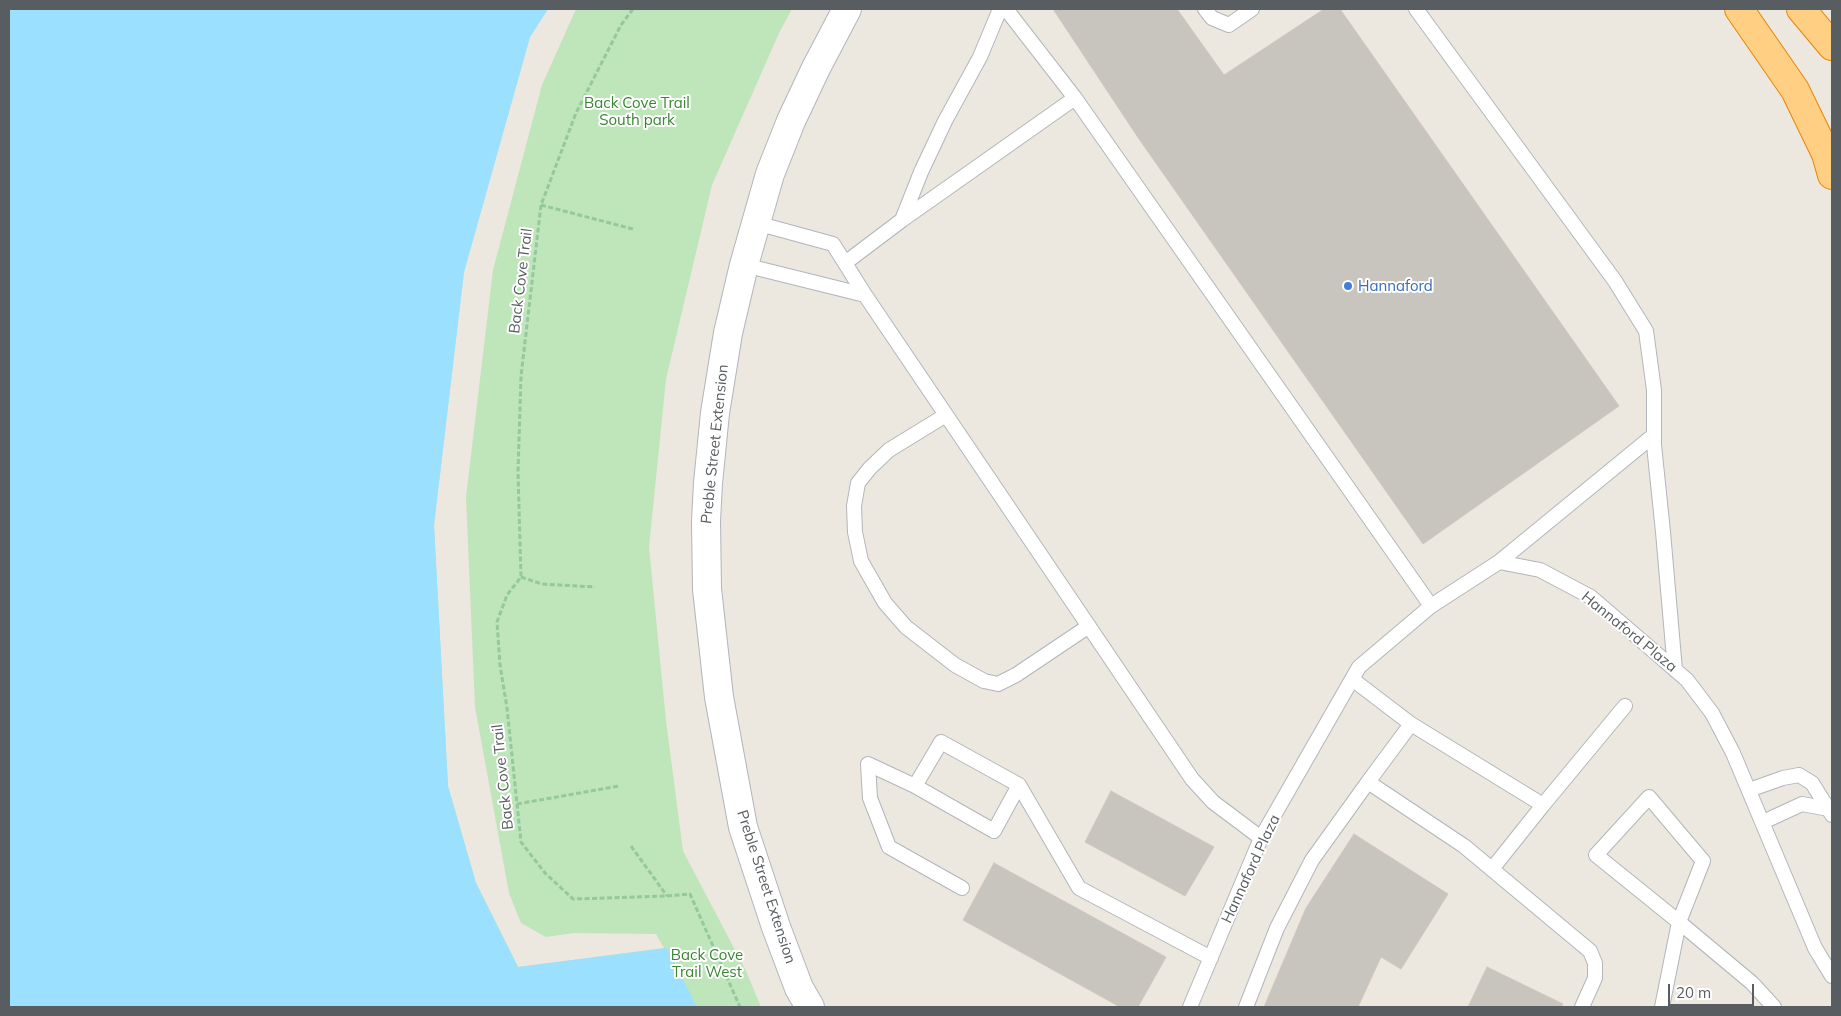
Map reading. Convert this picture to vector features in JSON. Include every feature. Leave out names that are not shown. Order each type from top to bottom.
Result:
[{"type":"highway","points":[[1740,9],[1795,90],[1826,154],[1832,175]]},
{"type":"highway","points":[[1801,9],[1832,46]]},
{"type":"main road","name":"Preble Street Extension","points":[[810,1007],[799,988],[743,827],[719,697],[707,589],[706,521],[715,413],[728,333],[744,265],[770,174],[791,121],[847,9]]},
{"type":"lane","points":[[902,220],[925,163],[945,121],[980,57],[1000,9]]},
{"type":"lane","points":[[1006,9],[1074,98],[1431,606]]},
{"type":"lane","points":[[1205,9],[1212,18],[1229,25],[1252,9]]},
{"type":"lane","points":[[1416,9],[1615,281],[1646,331],[1654,390],[1654,435],[1675,670]]},
{"type":"lane","points":[[845,263],[902,220],[1074,98]]},
{"type":"lane","points":[[756,223],[833,244],[865,296],[1192,779],[1213,802],[1261,838]]},
{"type":"lane","points":[[744,265],[865,296]]},
{"type":"lane","points":[[946,415],[889,450],[870,468],[858,483],[854,506],[855,532],[861,561],[885,603],[906,627],[955,665],[984,681],[998,684],[1016,676],[1089,626]]},
{"type":"lane","points":[[1499,562],[1654,435]]},
{"type":"lane","name":"Hannaford Plaza","points":[[1190,1007],[1261,838],[1359,667],[1431,606],[1499,562],[1540,570],[1591,597],[1687,680],[1712,713],[1733,753],[1815,948],[1832,976]]},
{"type":"lane","points":[[1352,679],[1411,724],[1543,805]]},
{"type":"lane","points":[[1492,869],[1625,706]]},
{"type":"lane","points":[[1246,1007],[1277,928],[1312,860],[1411,724]]},
{"type":"lane","points":[[915,786],[941,742],[1019,785],[1079,888],[1211,958]]},
{"type":"lane","points":[[962,888],[889,848],[870,798],[868,764],[915,786],[994,831],[1019,785]]},
{"type":"lane","points":[[1749,790],[1783,778],[1799,776],[1812,783],[1831,812]]},
{"type":"lane","points":[[1368,782],[1464,846],[1590,950],[1595,963],[1595,978],[1582,1007]]},
{"type":"lane","points":[[1662,1007],[1679,922],[1703,861],[1649,797],[1596,855],[1679,922],[1752,983],[1774,1007]]},
{"type":"lane","points":[[1763,822],[1802,804],[1831,812]]},
{"type":"path","name":"Back Cove Trail","points":[[633,9],[621,25],[576,113],[541,204],[521,376],[518,472],[521,578],[507,594],[497,622],[500,665],[507,708],[521,842],[545,873],[573,899],[690,894],[740,1007]]},
{"type":"path","points":[[541,204],[633,229]]},
{"type":"path","points":[[521,578],[542,584],[594,588]]},
{"type":"path","points":[[518,804],[619,786]]},
{"type":"path","points":[[631,846],[667,896]]},
{"type":"green space","points":[[9,9],[548,9],[530,37],[464,272],[434,525],[448,786],[476,883],[518,967],[664,948],[656,934],[574,933],[546,937],[521,923],[509,893],[475,707],[466,497],[493,270],[542,85],[576,9],[792,9],[779,33],[712,185],[666,379],[649,547],[666,721],[683,851],[746,971],[761,1007],[9,1007]]},
{"type":"water","points":[[9,9],[548,9],[530,37],[464,272],[434,525],[448,786],[476,883],[518,967],[667,948],[697,1007],[9,1007]]},
{"type":"building","points":[[1053,9],[1177,9],[1224,75],[1324,9],[1340,9],[1619,406],[1423,544],[1139,139]]},
{"type":"building","points":[[1111,791],[1214,847],[1185,896],[1085,842]]},
{"type":"building","points":[[1354,834],[1448,894],[1401,969],[1381,957],[1358,1007],[1264,1007],[1306,908]]},
{"type":"building","points":[[994,863],[1166,957],[1138,1007],[1120,1007],[963,920]]},
{"type":"building","points":[[1487,967],[1563,1004],[1561,1007],[1468,1007]]},
{"type":"place","name":"Hannaford","points":[[1348,286]]},
{"type":"park label","name":"Back Cove Trail South park","points":[[637,112]]},
{"type":"park label","name":"Back Cove Trail West","points":[[707,964]]}]
